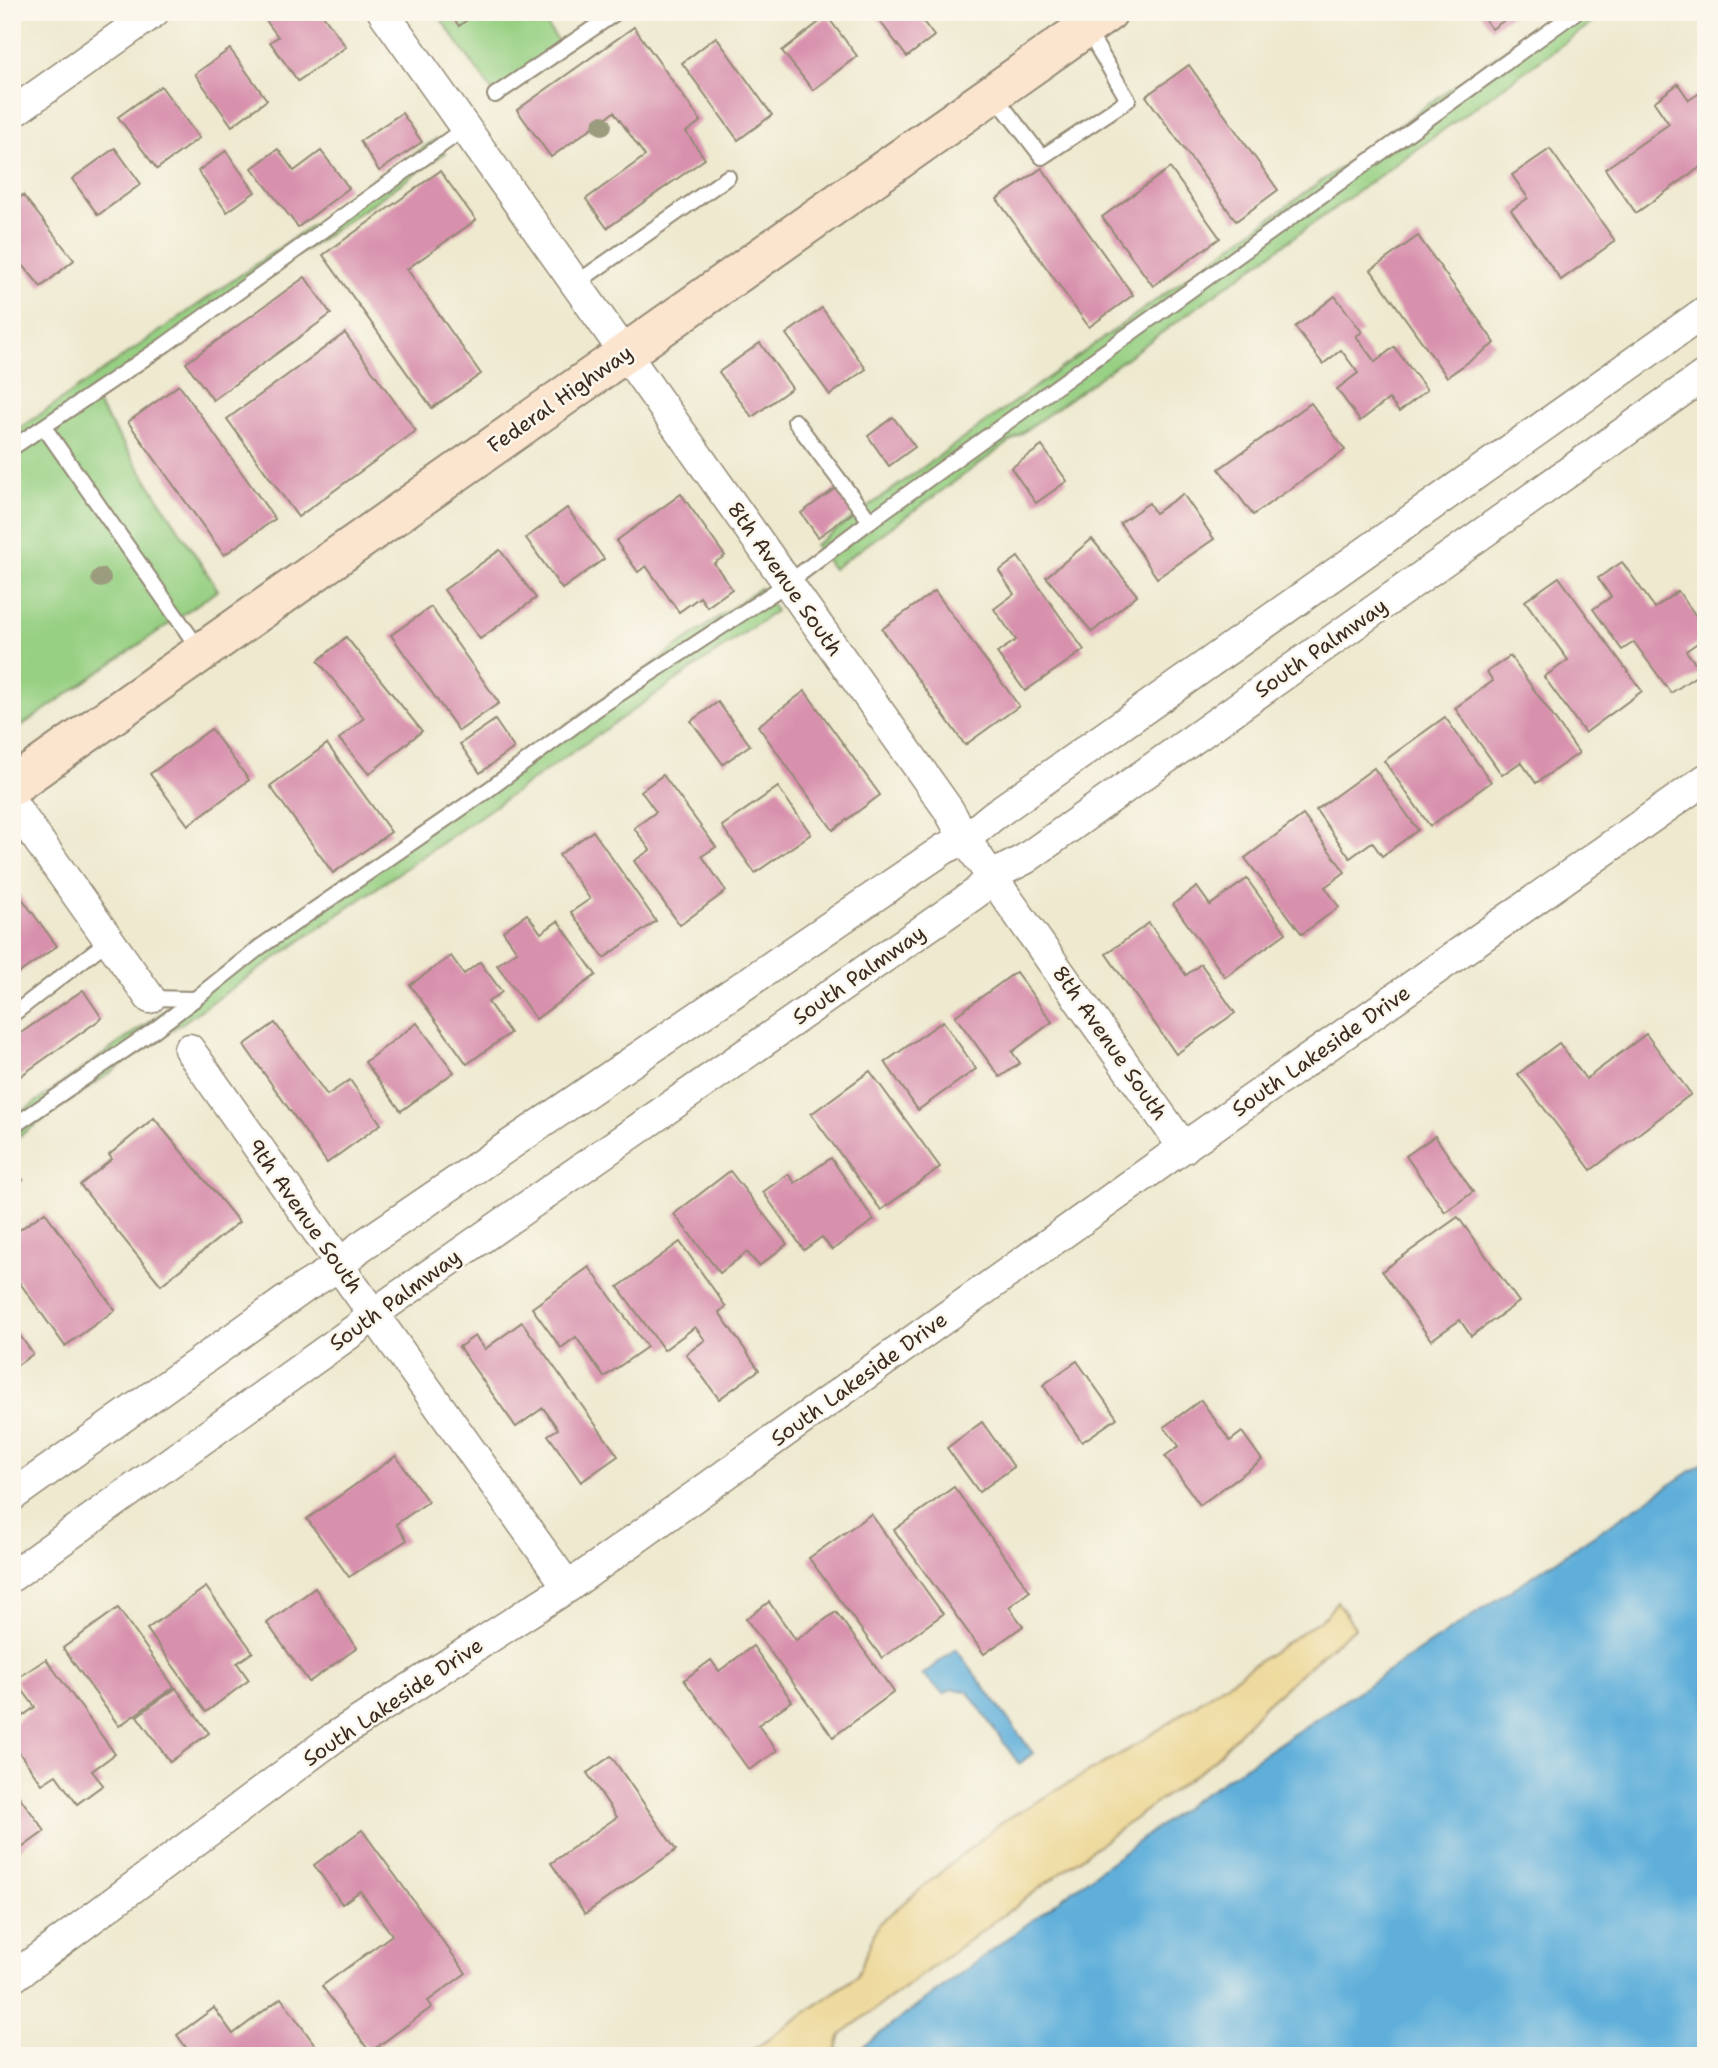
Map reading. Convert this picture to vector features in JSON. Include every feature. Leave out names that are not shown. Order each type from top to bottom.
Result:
[{"type":"main road","name":"Federal Highway","points":[[12,786],[1097,20]]},
{"type":"street","points":[[12,113],[154,12]]},
{"type":"street","name":"8th Avenue South","points":[[383,12],[940,798],[965,839],[1184,1148]]},
{"type":"street","points":[[12,1496],[305,1287],[339,1266],[371,1239],[944,849],[965,839],[992,816],[1706,310]]},
{"type":"street","name":"South Palmway","points":[[12,1576],[374,1315],[976,893],[992,876],[1024,859],[1706,374]]},
{"type":"street","name":"South Lakeside Drive","points":[[12,1978],[337,1736],[568,1587],[1706,779]]},
{"type":"street","points":[[12,803],[150,998]]},
{"type":"street","name":"9th Avenue South","points":[[189,1049],[332,1252],[339,1266],[568,1587]]},
{"type":"lane","points":[[495,94],[617,12]]},
{"type":"lane","points":[[12,1127],[153,1031],[252,953],[488,790],[598,708],[788,583],[1576,12]]},
{"type":"lane","points":[[993,94],[1042,157],[1129,100],[1097,20]]},
{"type":"lane","points":[[12,448],[166,344],[465,128]]},
{"type":"lane","points":[[575,284],[728,177]]},
{"type":"lane","points":[[795,421],[870,521]]},
{"type":"lane","points":[[44,427],[201,652]]},
{"type":"lane","points":[[12,1015],[109,940]]},
{"type":"lane","points":[[150,998],[195,999]]},
{"type":"green space","points":[[436,12],[538,12],[562,47],[495,95]]},
{"type":"green space","points":[[1557,12],[1607,12],[833,569],[815,545]]},
{"type":"green space","points":[[436,139],[445,153],[12,454],[12,434]]},
{"type":"green space","points":[[95,400],[218,590],[14,731],[12,457]]},
{"type":"green space","points":[[760,588],[776,611],[12,1141],[12,1119]]},
{"type":"sand","points":[[1337,1601],[1355,1628],[1266,1704],[1213,1761],[841,2034],[835,2056],[744,2056],[857,1976],[878,1924],[1003,1821],[1136,1745],[1327,1615]]},
{"type":"water","points":[[1706,1461],[1706,2056],[850,2056],[1194,1800]]},
{"type":"water","points":[[956,1649],[1033,1753],[1019,1764],[967,1691],[952,1689],[944,1694],[922,1675]]},
{"type":"building","points":[[260,12],[321,12],[346,47],[298,81],[270,42],[278,37]]},
{"type":"building","points":[[449,12],[477,12],[459,26]]},
{"type":"building","points":[[873,12],[916,12],[934,36],[907,57]]},
{"type":"building","points":[[1479,12],[1516,12],[1492,29]]},
{"type":"building","points":[[827,16],[857,56],[813,90],[782,51]]},
{"type":"building","points":[[634,27],[701,121],[686,132],[705,159],[607,228],[586,199],[645,156],[614,112],[551,157],[517,110]]},
{"type":"building","points":[[716,37],[772,115],[738,140],[682,63]]},
{"type":"building","points":[[230,49],[267,100],[232,126],[195,74]]},
{"type":"building","points":[[1189,65],[1278,190],[1236,221],[1146,96]]},
{"type":"building","points":[[1678,84],[1689,100],[1706,89],[1706,163],[1636,213],[1605,169],[1669,124],[1654,102]]},
{"type":"building","points":[[161,86],[199,138],[157,169],[118,117]]},
{"type":"building","points":[[402,113],[422,142],[379,171],[360,141]]},
{"type":"building","points":[[115,148],[141,184],[98,215],[72,179]]},
{"type":"building","points":[[278,149],[294,171],[321,151],[349,188],[298,227],[252,168]]},
{"type":"building","points":[[1550,149],[1615,241],[1561,280],[1511,210],[1528,198],[1512,175]]},
{"type":"building","points":[[226,151],[255,192],[227,212],[198,171]]},
{"type":"building","points":[[1042,168],[1133,295],[1089,327],[997,199]]},
{"type":"building","points":[[1170,168],[1220,238],[1153,286],[1102,217]]},
{"type":"building","points":[[440,171],[476,220],[407,269],[481,374],[432,408],[323,255]]},
{"type":"building","points":[[23,195],[74,260],[41,287],[12,252],[12,204]]},
{"type":"building","points":[[1418,236],[1495,343],[1447,377],[1371,270]]},
{"type":"building","points":[[305,277],[331,314],[213,400],[186,363]]},
{"type":"building","points":[[1335,296],[1362,332],[1356,336],[1375,362],[1394,347],[1427,390],[1399,412],[1389,399],[1360,421],[1337,389],[1358,373],[1341,350],[1323,364],[1295,327]]},
{"type":"building","points":[[822,308],[866,369],[830,395],[786,334]]},
{"type":"building","points":[[345,333],[416,431],[298,517],[227,419]]},
{"type":"building","points":[[760,343],[792,388],[752,417],[719,372]]},
{"type":"building","points":[[179,385],[275,519],[224,555],[128,422]]},
{"type":"building","points":[[1311,403],[1345,450],[1253,515],[1219,469]]},
{"type":"building","points":[[893,417],[915,447],[889,466],[868,436]]},
{"type":"building","points":[[1042,446],[1067,481],[1036,503],[1011,468]]},
{"type":"building","points":[[836,488],[854,512],[818,537],[801,513]]},
{"type":"building","points":[[681,494],[725,556],[714,563],[732,589],[707,607],[700,597],[679,612],[646,566],[638,572],[616,541]]},
{"type":"building","points":[[1183,494],[1214,539],[1157,578],[1120,523],[1149,503],[1155,513]]},
{"type":"building","points":[[567,508],[604,559],[562,589],[526,538]]},
{"type":"building","points":[[1092,539],[1137,595],[1092,632],[1046,577]]},
{"type":"building","points":[[500,550],[536,598],[480,639],[444,590]]},
{"type":"building","points":[[1018,557],[1084,650],[1025,691],[997,653],[1016,640],[994,609],[1014,594],[999,571]]},
{"type":"building","points":[[1622,562],[1655,608],[1678,591],[1706,630],[1706,637],[1686,651],[1702,672],[1671,693],[1634,642],[1622,650],[1593,609],[1611,597],[1598,578]]},
{"type":"building","points":[[1559,577],[1642,691],[1585,733],[1544,677],[1568,660],[1525,601]]},
{"type":"building","points":[[935,591],[1019,706],[965,745],[882,629]]},
{"type":"building","points":[[431,607],[499,703],[459,731],[391,635]]},
{"type":"building","points":[[346,637],[422,731],[369,774],[339,739],[364,718],[318,661]]},
{"type":"building","points":[[1510,656],[1579,753],[1536,783],[1521,762],[1502,775],[1455,708],[1493,681],[1487,672]]},
{"type":"building","points":[[805,691],[880,795],[833,830],[758,726]]},
{"type":"building","points":[[718,702],[750,745],[723,764],[691,721]]},
{"type":"building","points":[[1445,717],[1491,782],[1430,826],[1384,761]]},
{"type":"building","points":[[495,720],[514,748],[480,773],[460,744]]},
{"type":"building","points":[[211,729],[249,780],[188,825],[150,774]]},
{"type":"building","points":[[327,744],[391,832],[333,873],[270,786]]},
{"type":"building","points":[[1374,768],[1418,830],[1382,856],[1372,842],[1350,858],[1316,810]]},
{"type":"building","points":[[663,775],[716,847],[702,856],[726,891],[680,925],[634,861],[650,850],[634,828],[656,812],[641,791]]},
{"type":"building","points":[[778,787],[811,834],[755,873],[722,826]]},
{"type":"building","points":[[1303,815],[1345,872],[1325,887],[1339,907],[1302,934],[1245,858]]},
{"type":"building","points":[[593,831],[656,921],[604,958],[571,912],[590,899],[559,855]]},
{"type":"building","points":[[1247,879],[1286,933],[1225,977],[1173,904],[1197,887],[1210,905]]},
{"type":"building","points":[[12,885],[57,946],[12,978]]},
{"type":"building","points":[[527,914],[541,933],[558,921],[596,975],[536,1019],[497,965],[517,951],[503,931]]},
{"type":"building","points":[[1149,923],[1186,975],[1201,964],[1235,1013],[1176,1054],[1106,954]]},
{"type":"building","points":[[451,956],[464,974],[480,962],[502,992],[488,1002],[510,1033],[467,1064],[410,985]]},
{"type":"building","points":[[1016,972],[1052,1022],[1012,1052],[1020,1063],[1000,1077],[955,1016]]},
{"type":"building","points":[[83,990],[102,1018],[12,1082],[12,1039]]},
{"type":"building","points":[[943,1021],[976,1069],[918,1110],[885,1062]]},
{"type":"building","points":[[275,1023],[327,1095],[350,1080],[381,1124],[327,1163],[244,1045]]},
{"type":"building","points":[[417,1023],[454,1072],[401,1111],[365,1062]]},
{"type":"building","points":[[1646,1034],[1691,1094],[1591,1170],[1518,1074],[1559,1043],[1586,1079]]},
{"type":"building","points":[[870,1071],[940,1167],[881,1210],[811,1114]]},
{"type":"building","points":[[154,1118],[239,1222],[161,1285],[80,1185],[112,1159],[109,1155]]},
{"type":"building","points":[[1435,1136],[1473,1192],[1445,1212],[1406,1156]]},
{"type":"building","points":[[831,1158],[874,1220],[832,1250],[822,1237],[804,1250],[763,1192],[788,1174],[795,1183]]},
{"type":"building","points":[[12,1165],[23,1180],[12,1188]]},
{"type":"building","points":[[730,1171],[787,1244],[759,1266],[747,1252],[720,1273],[674,1214]]},
{"type":"building","points":[[45,1212],[115,1310],[65,1346],[12,1272],[12,1235]]},
{"type":"building","points":[[1458,1217],[1519,1302],[1471,1336],[1460,1320],[1431,1340],[1382,1271]]},
{"type":"building","points":[[680,1242],[726,1307],[719,1312],[759,1370],[719,1399],[686,1354],[705,1340],[695,1327],[664,1350],[618,1287]]},
{"type":"building","points":[[589,1267],[647,1347],[604,1377],[576,1337],[561,1348],[532,1308]]},
{"type":"building","points":[[522,1322],[618,1456],[581,1482],[548,1435],[558,1429],[543,1408],[516,1427],[459,1347],[475,1336],[485,1349]]},
{"type":"building","points":[[12,1324],[33,1354],[12,1369]]},
{"type":"building","points":[[1077,1361],[1117,1418],[1082,1442],[1043,1385]]},
{"type":"building","points":[[1201,1400],[1230,1441],[1242,1432],[1262,1460],[1200,1505],[1165,1456],[1179,1446],[1164,1427]]},
{"type":"building","points":[[982,1422],[1014,1467],[979,1492],[947,1448]]},
{"type":"building","points":[[396,1456],[428,1502],[396,1524],[407,1540],[349,1577],[307,1519]]},
{"type":"building","points":[[954,1487],[1030,1591],[1009,1607],[1023,1626],[984,1654],[894,1530]]},
{"type":"building","points":[[871,1514],[943,1614],[882,1658],[809,1558]]},
{"type":"building","points":[[206,1587],[253,1652],[237,1663],[249,1680],[206,1712],[147,1629]]},
{"type":"building","points":[[315,1588],[357,1648],[309,1682],[267,1623]]},
{"type":"building","points":[[769,1602],[796,1640],[836,1612],[894,1692],[833,1737],[746,1619]]},
{"type":"building","points":[[118,1608],[174,1687],[119,1726],[63,1648]]},
{"type":"building","points":[[753,1646],[792,1701],[758,1725],[777,1751],[749,1770],[684,1680],[711,1660],[719,1671]]},
{"type":"building","points":[[46,1659],[115,1754],[92,1771],[103,1785],[77,1804],[56,1775],[42,1784],[12,1743],[12,1724],[35,1707],[15,1680]]},
{"type":"building","points":[[176,1688],[209,1733],[170,1762],[137,1716]]},
{"type":"building","points":[[611,1756],[676,1850],[585,1914],[551,1863],[617,1817],[587,1773]]},
{"type":"building","points":[[12,1787],[45,1831],[12,1855]]},
{"type":"building","points":[[362,1830],[466,1973],[428,2001],[432,2007],[370,2052],[322,1986],[392,1935],[360,1891],[342,1904],[314,1865]]},
{"type":"building","points":[[281,1998],[323,2056],[192,2056],[177,2035],[214,2008],[233,2034]]}]
